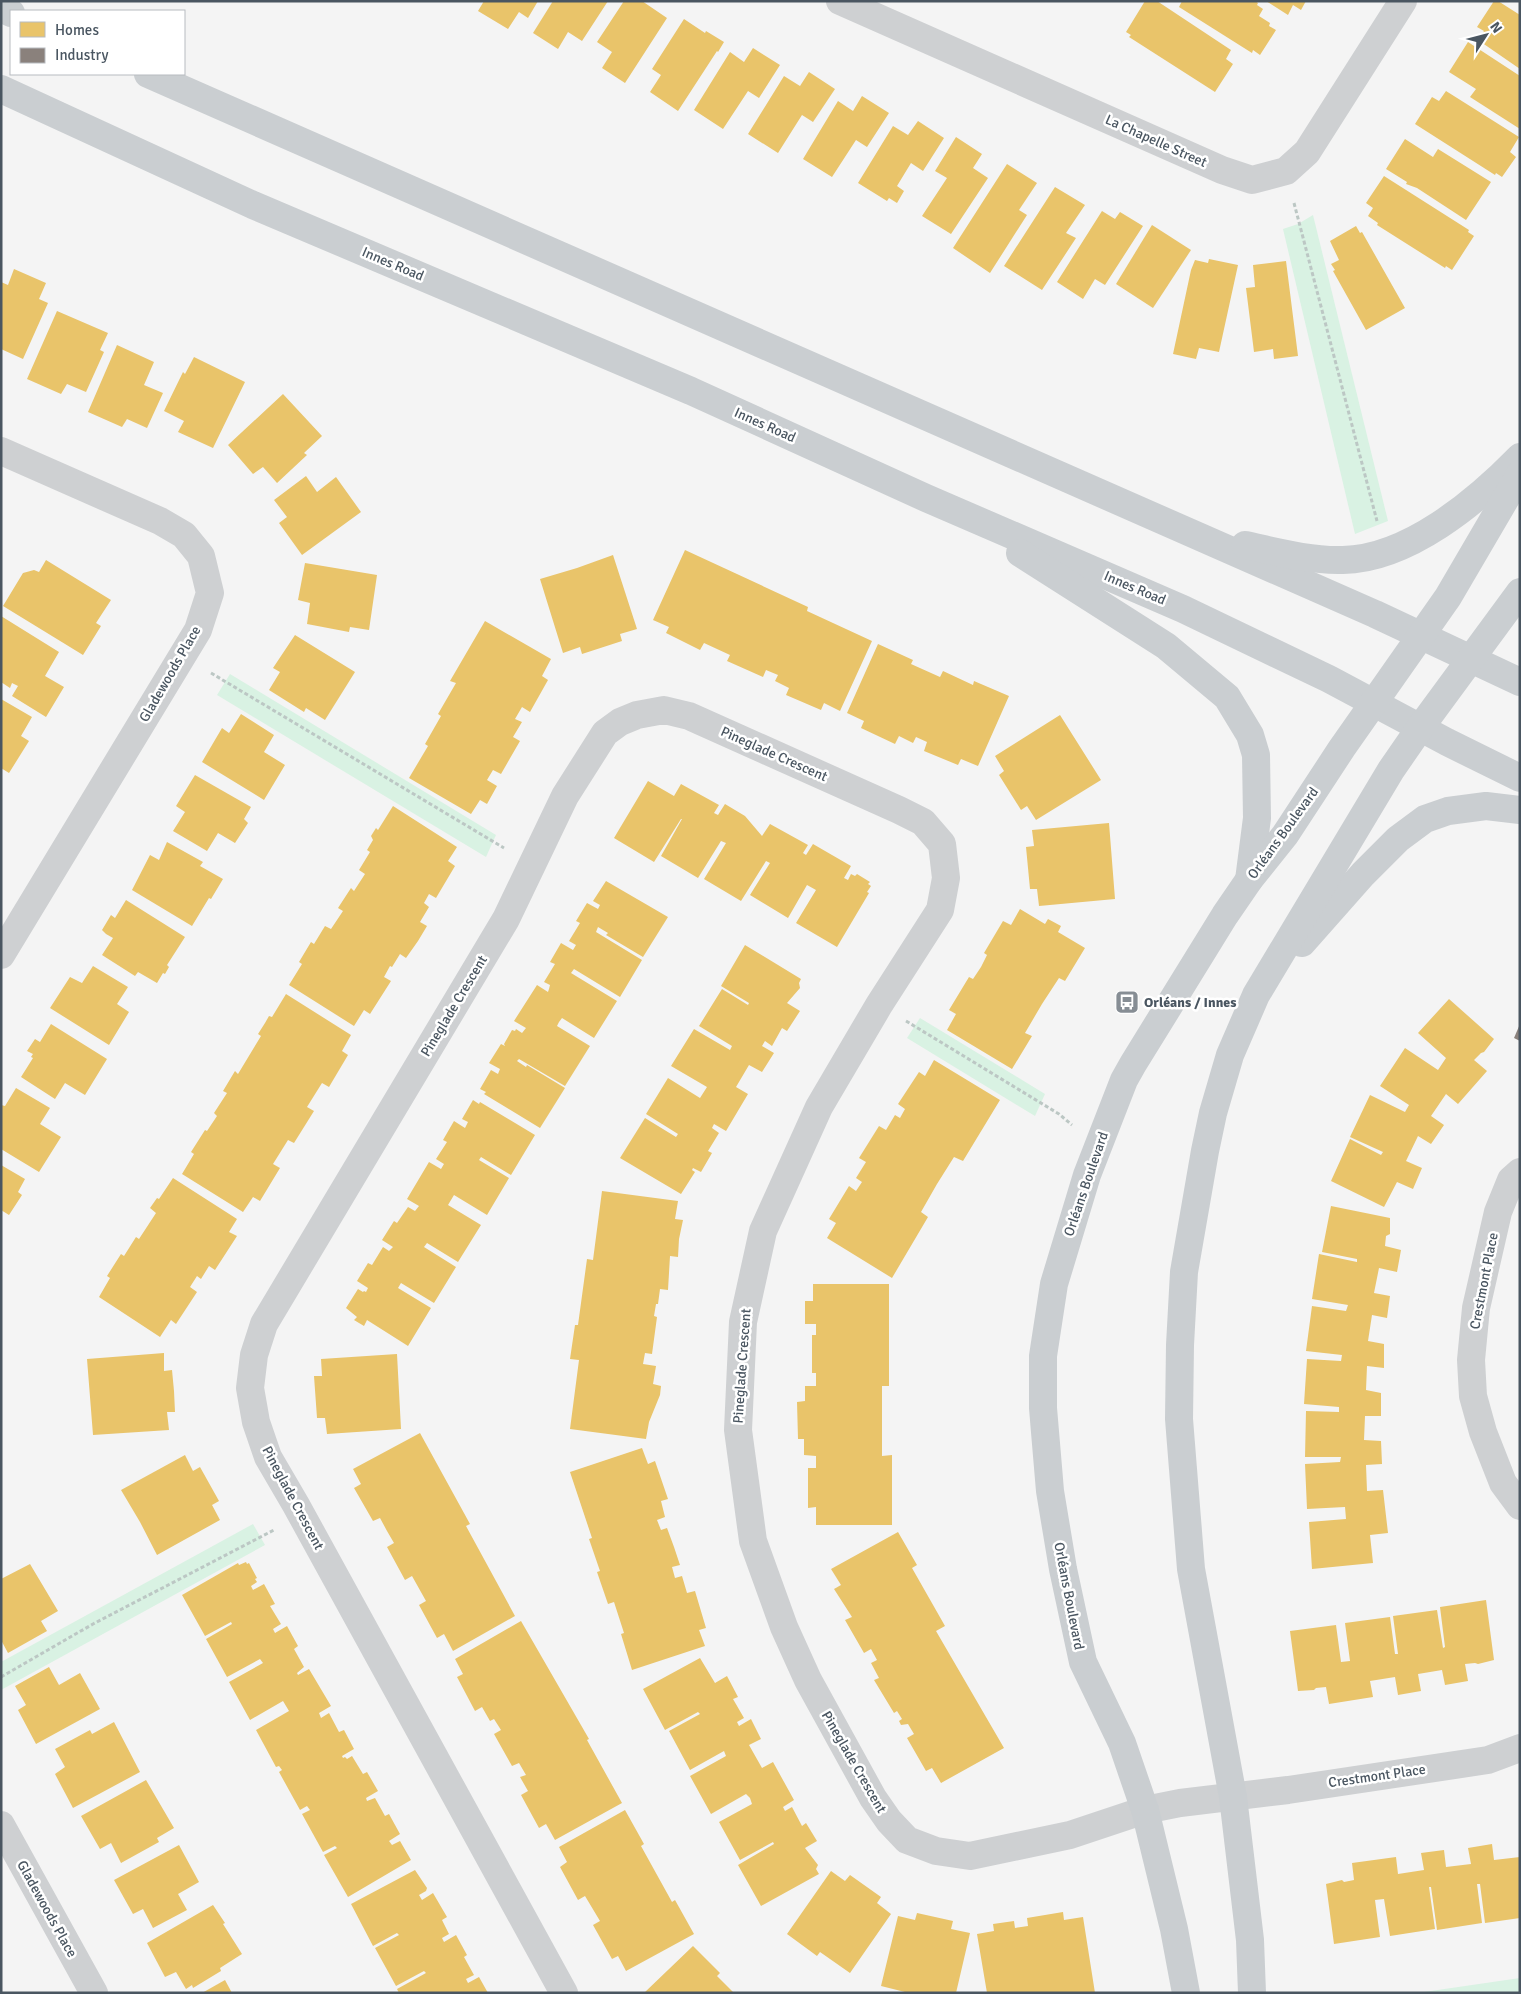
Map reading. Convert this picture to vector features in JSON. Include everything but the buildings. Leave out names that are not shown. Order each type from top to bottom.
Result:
[{"type":"main road","points":[[150,75],[1422,635],[1520,682]]},
{"type":"main road","name":"Innes Road","points":[[1,89],[253,205],[690,391],[926,498],[1183,608],[1374,701],[1420,728],[1520,778]]},
{"type":"main road","points":[[1192,534],[1314,559],[1342,560],[1365,558],[1391,551],[1424,534],[1482,491],[1520,457]]},
{"type":"main road","name":"Orléans Boulevard","points":[[1186,1993],[1174,1928],[1145,1810],[1122,1743],[1083,1662],[1063,1569],[1050,1490],[1043,1408],[1042,1356],[1054,1284],[1076,1207],[1098,1145],[1133,1064],[1225,915],[1249,880],[1285,835],[1374,701],[1422,635],[1461,576],[1520,474]]},
{"type":"main road","points":[[926,498],[1017,550],[1166,646],[1227,697],[1250,735],[1256,755],[1257,818],[1249,880]]},
{"type":"main road","points":[[1252,1993],[1250,1940],[1233,1797],[1191,1569],[1180,1419],[1180,1345],[1184,1272],[1213,1113],[1230,1054],[1256,995],[1381,787],[1420,728],[1520,592]]},
{"type":"main road","points":[[1256,995],[1363,874],[1398,839],[1425,819],[1448,812],[1486,806],[1520,810]]},
{"type":"street","name":"La Chapelle Street","points":[[840,1],[1222,170],[1252,180],[1286,171],[1307,152],[1403,1]]},
{"type":"street","name":"Gladewoods Place","points":[[1,451],[160,522],[184,535],[201,556],[210,592],[198,630],[1,955]]},
{"type":"street","name":"Pineglade Crescent","points":[[564,1993],[268,1457],[256,1422],[250,1388],[254,1355],[264,1324],[506,919],[565,796],[605,733],[620,722],[637,715],[664,710],[689,716],[923,822],[942,844],[946,878],[940,910],[879,1005],[819,1108],[762,1231],[743,1322],[738,1430],[753,1541],[784,1627],[808,1680],[873,1798],[889,1821],[907,1840],[936,1851],[970,1856],[1089,1830],[1145,1810],[1180,1803],[1233,1797]]},
{"type":"street","name":"Crestmont Place","points":[[1520,1172],[1512,1180],[1498,1212],[1476,1308],[1471,1360],[1473,1396],[1482,1432],[1502,1483],[1520,1506]]},
{"type":"street","name":"Crestmont Place","points":[[1233,1797],[1488,1760],[1520,1748]]},
{"type":"street","name":"Gladewoods Place","points":[[1,1825],[94,1993]]},
{"type":"path","points":[[1286,171],[1378,524]]},
{"type":"path","points":[[181,658],[213,674],[532,865]]},
{"type":"path","points":[[879,1005],[1059,1114],[1098,1145]]},
{"type":"path","points":[[1,1677],[94,1624],[280,1527],[296,1505]]},
{"type":"green space","points":[[1313,215],[1388,521],[1355,534],[1283,229],[1298,224]]},
{"type":"green space","points":[[230,674],[496,835],[486,857],[217,695]]},
{"type":"green space","points":[[920,1018],[1045,1094],[1035,1116],[907,1038]]},
{"type":"green space","points":[[253,1524],[265,1545],[1,1690],[1,1662]]},
{"type":"green space","points":[[1520,1978],[1520,1993],[1417,1993]]},
{"type":"place","name":"Orléans / Innes","points":[[1127,1002]]}]
